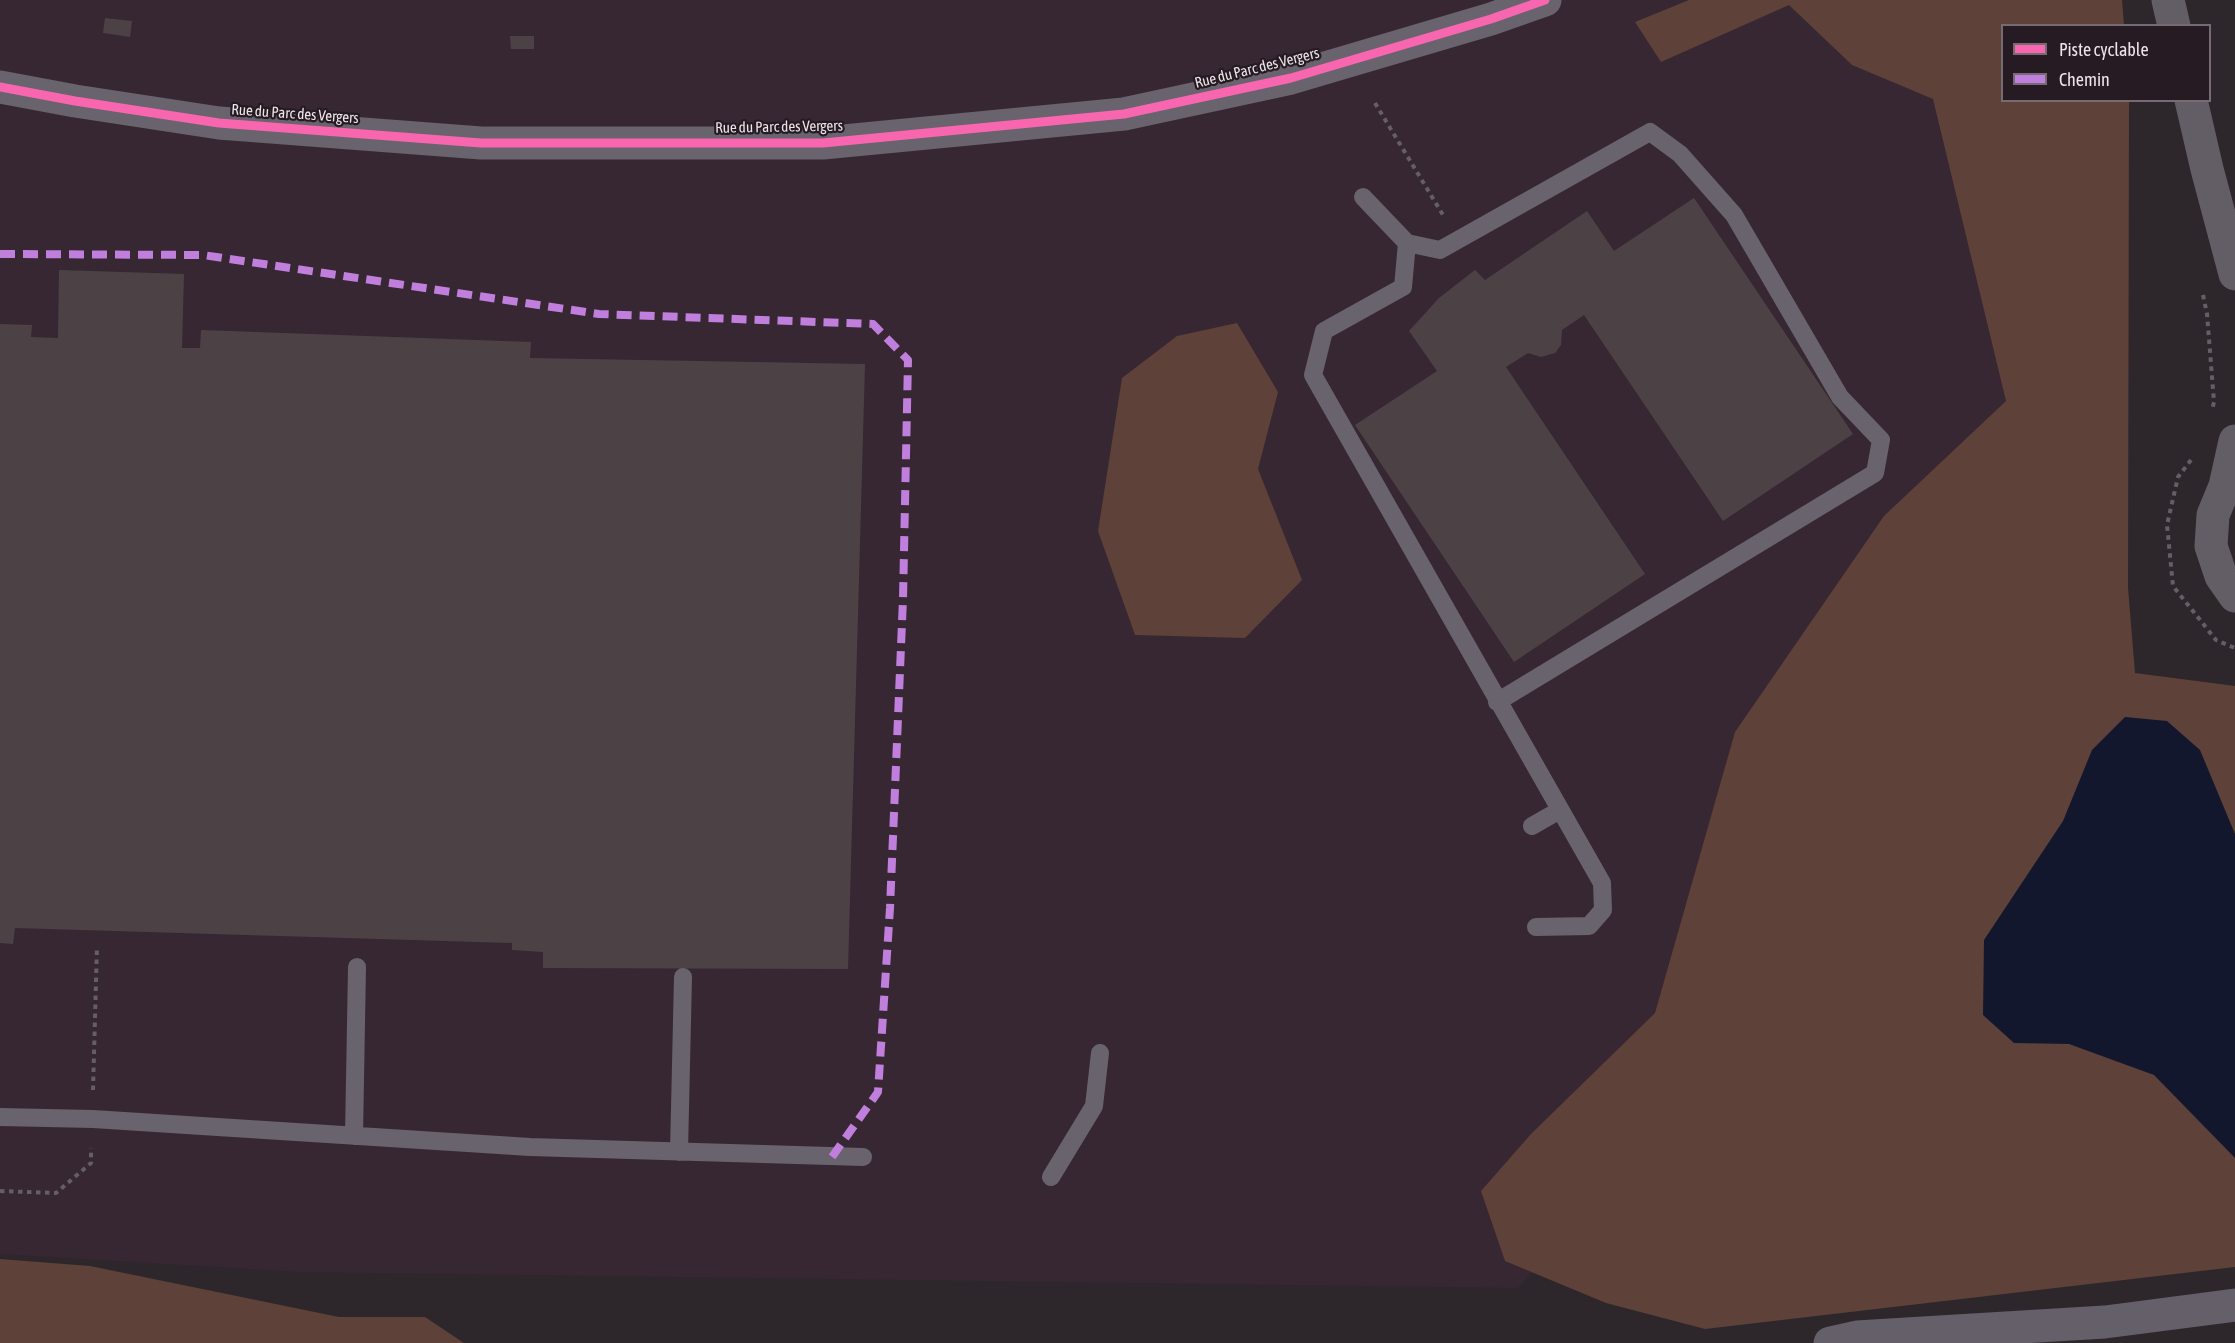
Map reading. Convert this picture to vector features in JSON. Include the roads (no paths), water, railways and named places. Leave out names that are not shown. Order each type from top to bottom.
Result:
[{"type":"highway","points":[[1830,1343],[1857,1336],[2105,1322],[2235,1305]]},
{"type":"main road","points":[[2168,0],[2174,24]]},
{"type":"main road","points":[[2191,102],[2235,274]]},
{"type":"main road","points":[[2235,441],[2230,480],[2213,515],[2211,546],[2220,576],[2235,596]]},
{"type":"street","name":"Rue du Parc des Vergers","points":[[0,87],[219,123],[481,143],[823,143],[1124,114],[1291,78],[1491,19],[1545,0]]},
{"type":"lane","points":[[1363,197],[1407,243],[1440,250],[1650,132],[1680,154],[1734,214],[1840,397],[1881,440],[1875,473],[1497,702]]},
{"type":"lane","points":[[1407,243],[1403,287],[1324,331],[1313,375],[1602,883],[1603,910],[1589,926],[1536,927]]},
{"type":"lane","points":[[1532,826],[1560,810]]},
{"type":"lane","points":[[354,1136],[357,967]]},
{"type":"lane","points":[[679,1152],[683,977]]},
{"type":"lane","points":[[1051,1177],[1094,1106],[1100,1053]]},
{"type":"lane","points":[[0,1117],[93,1119],[530,1148],[863,1157]]},
{"type":"water","points":[[2125,717],[2167,721],[2200,750],[2235,834],[2235,1158],[2154,1075],[2069,1044],[2014,1043],[1983,1015],[1984,940],[2063,821],[2092,750]]}]
